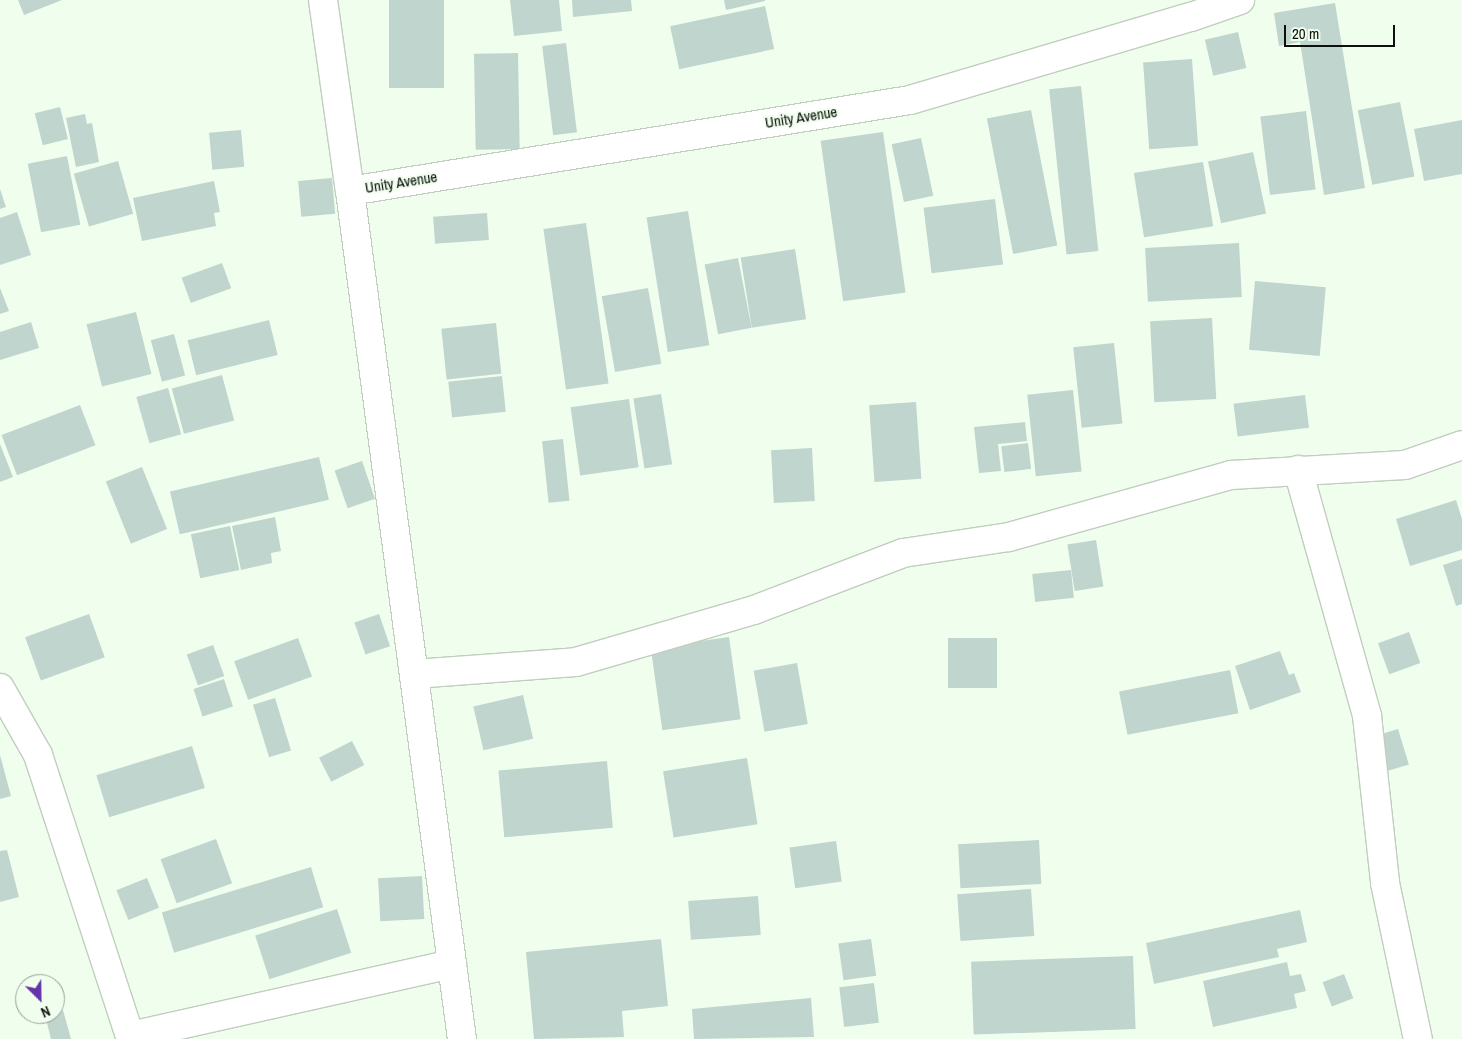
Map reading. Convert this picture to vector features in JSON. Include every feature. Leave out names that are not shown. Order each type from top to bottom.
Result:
[{"type":"street","points":[[323,0],[462,1039]]},
{"type":"street","name":"Unity Avenue","points":[[350,191],[910,100],[1191,17],[1240,0]]},
{"type":"street","points":[[414,674],[576,662],[754,610],[903,553],[1009,537],[1232,476],[1298,470],[1405,465],[1462,445]]},
{"type":"street","points":[[1298,470],[1367,716],[1385,883],[1418,1039]]},
{"type":"street","points":[[0,688],[38,755],[130,1037],[452,964]]},
{"type":"building","points":[[18,0],[62,0],[24,15]]},
{"type":"building","points":[[389,0],[444,0],[444,88],[389,88]]},
{"type":"building","points":[[510,0],[559,0],[562,31],[514,36]]},
{"type":"building","points":[[572,0],[631,0],[632,11],[573,17]]},
{"type":"building","points":[[724,0],[765,0],[765,1],[726,10]]},
{"type":"building","points":[[1335,3],[1365,188],[1324,195],[1300,42],[1279,46],[1274,13]]},
{"type":"building","points":[[765,6],[774,49],[679,69],[670,26]]},
{"type":"building","points":[[1238,32],[1246,68],[1213,76],[1205,40]]},
{"type":"building","points":[[566,43],[577,132],[553,135],[542,46]]},
{"type":"building","points":[[518,53],[520,149],[476,150],[474,54]]},
{"type":"building","points":[[1192,59],[1198,146],[1149,149],[1143,62]]},
{"type":"building","points":[[1081,86],[1098,251],[1067,254],[1049,89]]},
{"type":"building","points":[[1400,102],[1415,177],[1372,185],[1358,110]]},
{"type":"building","points":[[60,107],[68,139],[43,145],[35,113]]},
{"type":"building","points":[[1031,110],[1057,245],[1013,254],[987,119]]},
{"type":"building","points":[[1306,111],[1316,189],[1270,195],[1260,117]]},
{"type":"building","points":[[85,114],[87,124],[92,123],[99,162],[76,167],[66,118]]},
{"type":"building","points":[[1462,120],[1462,174],[1424,181],[1414,129]]},
{"type":"building","points":[[241,130],[244,167],[212,170],[209,133]]},
{"type":"building","points":[[883,132],[906,292],[843,301],[821,141]]},
{"type":"building","points":[[921,138],[933,196],[904,202],[892,144]]},
{"type":"building","points":[[1253,152],[1266,214],[1221,223],[1208,162]]},
{"type":"building","points":[[67,156],[80,225],[41,232],[28,164]]},
{"type":"building","points":[[118,161],[133,214],[89,227],[74,174]]},
{"type":"building","points":[[1203,162],[1213,226],[1144,237],[1134,173]]},
{"type":"building","points":[[332,178],[335,214],[301,217],[298,181]]},
{"type":"building","points":[[214,181],[220,212],[214,213],[216,226],[142,241],[133,198]]},
{"type":"building","points":[[0,189],[6,207],[0,209]]},
{"type":"building","points":[[995,199],[1003,265],[932,273],[924,208]]},
{"type":"building","points":[[688,211],[709,345],[668,352],[647,218]]},
{"type":"building","points":[[17,212],[31,255],[0,265],[0,218]]},
{"type":"building","points":[[487,213],[489,240],[435,244],[433,217]]},
{"type":"building","points":[[586,223],[609,383],[566,389],[543,229]]},
{"type":"building","points":[[1239,243],[1242,297],[1148,302],[1145,248]]},
{"type":"building","points":[[795,249],[806,319],[752,328],[741,258]]},
{"type":"building","points":[[738,258],[752,328],[718,334],[705,264]]},
{"type":"building","points":[[222,263],[231,288],[191,303],[182,278]]},
{"type":"building","points":[[1255,281],[1326,287],[1320,356],[1249,350]]},
{"type":"building","points":[[0,288],[9,311],[0,314]]},
{"type":"building","points":[[648,288],[661,364],[615,372],[602,296]]},
{"type":"building","points":[[136,312],[151,374],[102,386],[87,324]]},
{"type":"building","points":[[1212,318],[1216,399],[1154,402],[1150,321]]},
{"type":"building","points":[[269,320],[278,355],[196,375],[187,340]]},
{"type":"building","points":[[31,322],[39,348],[0,360],[0,332]]},
{"type":"building","points":[[496,323],[501,374],[447,379],[441,329]]},
{"type":"building","points":[[174,334],[185,376],[162,382],[151,340]]},
{"type":"building","points":[[1114,343],[1122,424],[1082,428],[1073,347]]},
{"type":"building","points":[[222,375],[234,420],[184,434],[172,388]]},
{"type":"building","points":[[502,376],[506,412],[452,417],[448,382]]},
{"type":"building","points":[[168,388],[181,434],[150,443],[136,397]]},
{"type":"building","points":[[1073,390],[1082,472],[1036,476],[1027,395]]},
{"type":"building","points":[[661,394],[672,464],[644,469],[633,398]]},
{"type":"building","points":[[1305,395],[1309,428],[1238,437],[1234,404]]},
{"type":"building","points":[[629,399],[639,467],[580,476],[571,407]]},
{"type":"building","points":[[916,402],[921,479],[874,482],[869,405]]},
{"type":"building","points":[[80,405],[95,445],[17,475],[2,435]]},
{"type":"building","points":[[1025,422],[1027,441],[998,444],[1001,471],[979,473],[974,427]]},
{"type":"building","points":[[563,439],[569,501],[549,503],[542,441]]},
{"type":"building","points":[[1028,443],[1031,469],[1004,472],[1001,446]]},
{"type":"building","points":[[0,444],[13,477],[0,482]]},
{"type":"building","points":[[812,448],[815,501],[774,503],[771,450]]},
{"type":"building","points":[[319,457],[329,500],[180,534],[170,491]]},
{"type":"building","points":[[362,461],[375,499],[348,508],[335,470]]},
{"type":"building","points":[[142,467],[167,529],[131,544],[106,482]]},
{"type":"building","points":[[1456,500],[1462,519],[1462,550],[1410,566],[1396,519]]},
{"type":"building","points":[[275,517],[281,551],[271,553],[272,563],[241,570],[232,526]]},
{"type":"building","points":[[230,526],[239,570],[200,578],[191,534]]},
{"type":"building","points":[[1096,540],[1103,586],[1075,591],[1067,545]]},
{"type":"building","points":[[1462,559],[1462,604],[1456,606],[1443,565]]},
{"type":"building","points":[[1071,570],[1074,598],[1035,602],[1032,574]]},
{"type":"building","points":[[89,614],[105,657],[41,680],[25,637]]},
{"type":"building","points":[[379,614],[390,646],[365,655],[354,622]]},
{"type":"building","points":[[1409,632],[1420,663],[1389,674],[1378,643]]},
{"type":"building","points":[[729,637],[741,719],[662,730],[651,648]]},
{"type":"building","points":[[298,638],[312,677],[248,700],[234,661]]},
{"type":"building","points":[[948,638],[997,638],[997,688],[948,688]]},
{"type":"building","points":[[213,645],[224,676],[198,686],[187,655]]},
{"type":"building","points":[[1280,651],[1289,675],[1294,673],[1301,692],[1250,710],[1235,666]]},
{"type":"building","points":[[797,663],[808,724],[764,732],[754,671]]},
{"type":"building","points":[[1230,670],[1238,713],[1127,735],[1119,692]]},
{"type":"building","points":[[224,679],[233,707],[203,716],[194,689]]},
{"type":"building","points":[[523,695],[533,739],[483,750],[473,706]]},
{"type":"building","points":[[275,698],[291,751],[269,757],[253,705]]},
{"type":"building","points":[[1398,729],[1409,764],[1384,772],[1373,737]]},
{"type":"building","points":[[352,741],[364,765],[331,782],[319,758]]},
{"type":"building","points":[[192,746],[205,788],[109,817],[96,775]]},
{"type":"building","points":[[0,755],[11,796],[0,799]]},
{"type":"building","points":[[747,758],[757,824],[674,837],[663,771]]},
{"type":"building","points":[[607,761],[613,828],[504,837],[498,770]]},
{"type":"building","points":[[216,839],[232,883],[177,903],[161,859]]},
{"type":"building","points":[[1039,840],[1041,884],[960,888],[958,844]]},
{"type":"building","points":[[836,841],[842,882],[795,888],[789,848]]},
{"type":"building","points":[[7,850],[19,897],[0,902],[0,851]]},
{"type":"building","points":[[311,867],[323,907],[174,953],[162,913]]},
{"type":"building","points":[[422,876],[424,919],[380,921],[378,878]]},
{"type":"building","points":[[147,878],[159,908],[128,920],[116,890]]},
{"type":"building","points":[[1031,889],[1034,936],[960,941],[957,894]]},
{"type":"building","points":[[758,896],[761,935],[691,940],[688,901]]},
{"type":"building","points":[[337,909],[351,953],[269,979],[255,936]]},
{"type":"building","points":[[1300,910],[1307,942],[1277,949],[1279,957],[1154,984],[1146,943]]},
{"type":"building","points":[[661,939],[668,1006],[622,1011],[624,1037],[534,1039],[526,952]]},
{"type":"building","points":[[871,939],[876,976],[843,980],[838,944]]},
{"type":"building","points":[[1133,956],[1136,1029],[974,1035],[971,962]]},
{"type":"building","points":[[1287,962],[1290,976],[1301,974],[1306,991],[1294,994],[1297,1008],[1213,1027],[1203,981]]},
{"type":"building","points":[[1344,974],[1353,998],[1332,1007],[1323,982]]},
{"type":"building","points":[[874,983],[879,1023],[844,1027],[839,987]]},
{"type":"building","points":[[811,998],[814,1037],[694,1039],[692,1009]]},
{"type":"building","points":[[65,1017],[71,1039],[51,1039],[47,1024],[65,1024]]}]
